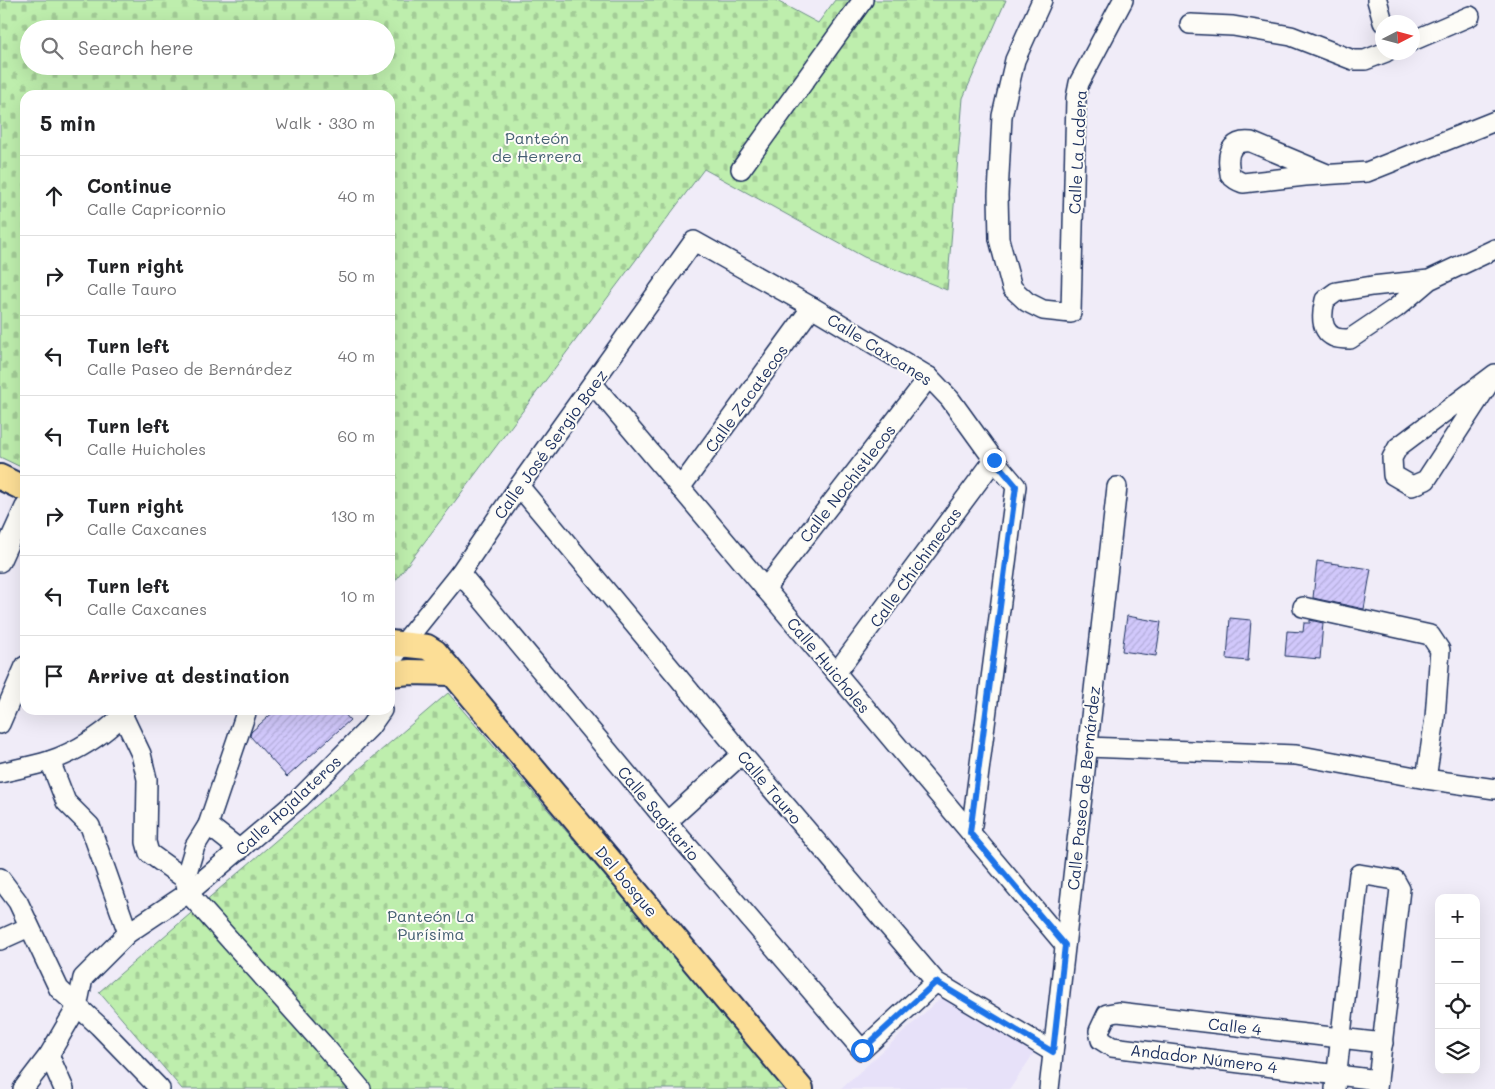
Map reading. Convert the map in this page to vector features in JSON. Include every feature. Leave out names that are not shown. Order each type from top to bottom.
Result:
[{"type":"main road","points":[[0,477],[20,487]]},
{"type":"main road","points":[[0,490],[20,500]]},
{"type":"main road","name":"Del bosque","points":[[395,650],[427,647],[435,652],[801,1089]]},
{"type":"main road","points":[[395,674],[452,673]]},
{"type":"street","points":[[741,169],[863,0]]},
{"type":"street","name":"Calle La Ladera","points":[[1042,0],[1015,60],[1002,116],[998,195],[999,239],[1012,288],[1027,302],[1043,310],[1071,314],[1076,98],[1080,83],[1122,0]]},
{"type":"street","points":[[1377,0],[1381,15]]},
{"type":"street","points":[[1420,38],[1470,16]]},
{"type":"street","points":[[1190,24],[1232,26],[1291,36],[1354,60],[1366,60],[1375,56]]},
{"type":"street","points":[[1327,174],[1252,142],[1244,141],[1236,144],[1228,158],[1230,174],[1235,180],[1243,183],[1327,174],[1367,172],[1495,121]]},
{"type":"street","name":"Calle Caxcanes","points":[[694,241],[812,307],[929,377],[950,399],[994,460],[1016,486],[970,833]]},
{"type":"street","name":"Calle José Sergio Baez","points":[[395,649],[460,573],[519,486],[694,241]]},
{"type":"street","points":[[1429,280],[1336,292],[1325,300],[1321,315],[1326,331],[1334,337],[1350,339],[1396,308],[1429,280],[1495,249]]},
{"type":"street","name":"Calle Zacatecos","points":[[680,488],[812,307]]},
{"type":"street","points":[[1495,374],[1426,480],[1412,486],[1393,475],[1392,458],[1398,447],[1495,374]]},
{"type":"street","name":"Calle Nochistlecos","points":[[765,589],[929,377]]},
{"type":"street","name":"Calle Huicholes","points":[[593,384],[1065,945]]},
{"type":"street","name":"Calle Chichimecas","points":[[836,673],[994,460]]},
{"type":"street","name":"Calle Tauro","points":[[519,486],[742,754],[936,982],[1053,1052]]},
{"type":"street","name":"Calle Paseo de Bernárdez","points":[[1049,1089],[1117,487]]},
{"type":"street","points":[[0,562],[20,518]]},
{"type":"street","name":"Calle Sagitario","points":[[460,573],[667,822],[862,1050],[936,982]]},
{"type":"street","points":[[1303,607],[1430,635],[1440,650],[1435,718],[1426,779]]},
{"type":"street","points":[[0,724],[20,678]]},
{"type":"street","points":[[0,773],[50,761],[100,735],[121,715]]},
{"type":"street","points":[[125,715],[141,754],[147,778],[146,842],[149,852],[187,886],[361,1089]]},
{"type":"street","points":[[187,886],[195,846],[208,825],[242,715]]},
{"type":"street","name":"Calle Hojalateros","points":[[23,1089],[49,1055],[77,1007],[84,978],[128,934],[187,886],[240,850],[300,798],[370,727],[378,715]]},
{"type":"street","points":[[1087,747],[1296,755],[1426,779],[1495,789]]},
{"type":"street","points":[[667,822],[742,754]]},
{"type":"street","points":[[50,761],[66,802],[90,826],[128,934]]},
{"type":"street","points":[[208,825],[240,850]]},
{"type":"street","points":[[1335,1082],[1359,874],[1395,880],[1400,890],[1378,1084]]},
{"type":"street","points":[[0,878],[18,902],[58,989],[99,1026],[160,1089]]},
{"type":"street","points":[[0,940],[29,928]]},
{"type":"street","name":"Calle 4","points":[[1099,1031],[1107,1014],[1118,1012],[1383,1043]]},
{"type":"street","name":"Andador Número 4","points":[[1099,1031],[1101,1040],[1112,1047],[1335,1082],[1378,1084]]},
{"type":"street","points":[[49,1055],[64,1089]]},
{"type":"shaded area","points":[[943,996],[1034,1053],[1010,1089],[841,1089]]},
{"type":"green space","name":"Panteón de Herrera","points":[[0,0],[775,0],[818,23],[835,0],[1006,0],[963,98],[947,290],[864,257],[704,169],[395,581],[395,90],[20,90],[20,467],[0,457]]},
{"type":"green space","name":"Panteón La Purísima","points":[[448,693],[787,1089],[182,1089],[99,992]]},
{"type":"building","points":[[1317,561],[1371,569],[1364,609],[1313,598]]},
{"type":"building","points":[[1127,616],[1161,622],[1156,656],[1122,651]]},
{"type":"building","points":[[1230,618],[1251,620],[1248,661],[1227,659]]},
{"type":"building","points":[[1310,620],[1323,623],[1320,659],[1285,656],[1287,631],[1303,632],[1304,623],[1310,623]]},
{"type":"building","points":[[270,715],[346,715],[350,720],[287,777],[250,736],[251,732]]},
{"type":"route","points":[[862,1050],[936,982],[1053,1052],[1065,945],[970,833],[1016,486],[994,460]]}]
